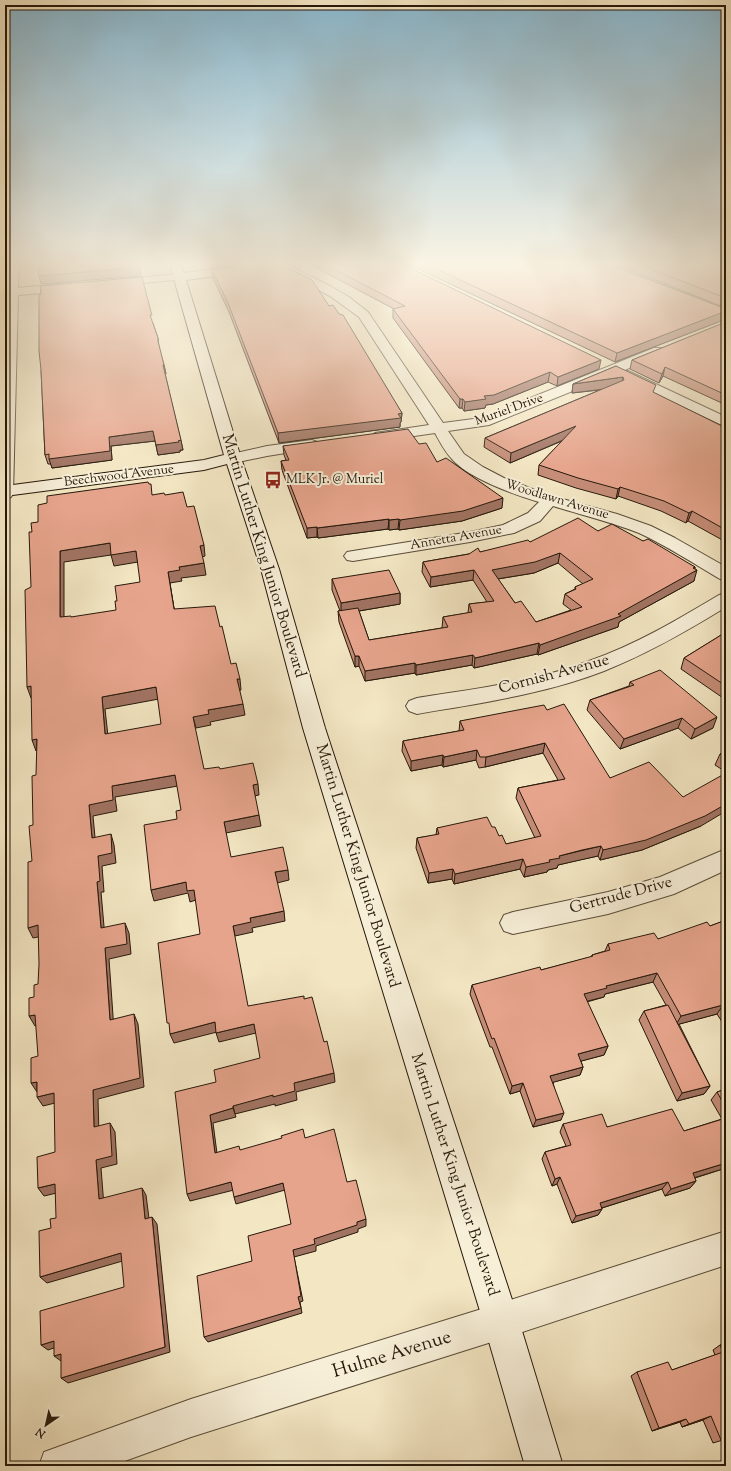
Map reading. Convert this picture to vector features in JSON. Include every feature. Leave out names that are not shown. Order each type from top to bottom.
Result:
[{"type":"street","points":[[5,492],[8,334]]},
{"type":"street","name":"Martin Luther King Junior Boulevard","points":[[196,334],[233,458],[270,569],[314,728],[544,1466]]},
{"type":"street","name":"Woodlawn Avenue","points":[[377,334],[458,457],[472,469],[514,489],[549,501],[609,516],[634,525],[680,548],[726,575]]},
{"type":"street","name":"Muriel Drive","points":[[369,438],[484,422],[673,346]]},
{"type":"street","points":[[602,362],[726,423]]},
{"type":"street","points":[[233,458],[267,451],[322,444]]},
{"type":"street","name":"Beechwood Avenue","points":[[5,492],[204,465],[233,458]]},
{"type":"street","name":"Annetta Avenue","points":[[353,556],[470,537],[508,529],[534,517],[549,501]]},
{"type":"street","name":"Cornish Avenue","points":[[417,706],[515,688],[574,674],[619,658],[653,642],[726,599]]},
{"type":"street","name":"Gertrude Drive","points":[[513,923],[608,903],[665,886],[726,859]]},
{"type":"street","name":"Hulme Avenue","points":[[58,1466],[191,1418],[726,1248]]},
{"type":"building","points":[[39,334],[156,334],[181,440],[178,441],[179,442],[156,445],[153,431],[109,437],[110,451],[49,459],[49,454],[45,455]]},
{"type":"building","points":[[240,334],[354,334],[402,413],[398,414],[401,418],[278,433]]},
{"type":"building","points":[[411,334],[546,334],[601,360],[558,377],[550,372],[494,395],[484,396],[486,399],[465,402],[463,399],[460,399]]},
{"type":"building","points":[[575,334],[667,334],[617,353]]},
{"type":"building","points":[[697,334],[726,334],[726,395],[665,367],[662,374],[632,360]]},
{"type":"building","points":[[616,366],[656,385],[653,392],[726,428],[726,530],[692,511],[689,513],[664,501],[620,487],[618,489],[578,478],[539,465],[576,426],[511,453],[485,438],[624,380],[623,377],[573,384]]},
{"type":"building","points":[[408,429],[419,444],[426,443],[437,462],[446,458],[503,498],[463,511],[400,520],[389,519],[307,528],[281,461],[289,460],[283,446]]},
{"type":"building","points":[[148,482],[151,484],[152,495],[164,493],[165,495],[183,492],[187,507],[194,506],[204,545],[200,546],[204,563],[179,567],[180,570],[168,572],[174,609],[215,606],[220,627],[222,626],[231,664],[236,663],[240,679],[237,679],[243,704],[208,710],[209,714],[193,717],[204,769],[219,767],[220,769],[253,763],[258,784],[253,785],[259,815],[224,822],[231,857],[283,847],[288,870],[275,872],[284,911],[250,918],[251,922],[233,926],[248,1006],[304,996],[304,999],[312,997],[324,1042],[327,1041],[334,1073],[294,1083],[295,1091],[273,1097],[273,1095],[233,1106],[233,1108],[210,1115],[215,1153],[239,1146],[240,1150],[282,1138],[281,1136],[303,1129],[305,1138],[334,1129],[347,1182],[356,1180],[366,1219],[357,1222],[357,1225],[314,1239],[315,1244],[293,1250],[301,1296],[298,1297],[301,1308],[204,1337],[197,1276],[252,1261],[248,1236],[291,1224],[283,1183],[234,1197],[231,1182],[187,1194],[175,1092],[216,1082],[214,1070],[260,1058],[254,1024],[216,1033],[215,1022],[170,1034],[169,1023],[167,1023],[158,943],[200,934],[194,890],[187,891],[186,882],[151,890],[144,825],[177,819],[176,811],[181,810],[175,775],[112,786],[113,800],[89,805],[92,838],[111,834],[112,853],[98,856],[100,881],[97,882],[101,928],[125,923],[127,944],[105,948],[110,1020],[134,1014],[140,1078],[93,1090],[94,1127],[110,1123],[112,1156],[96,1160],[99,1199],[142,1188],[145,1219],[152,1217],[165,1347],[61,1378],[61,1354],[54,1356],[54,1341],[41,1345],[40,1311],[124,1287],[121,1253],[40,1277],[39,1231],[51,1228],[50,1219],[56,1218],[55,1184],[38,1188],[37,1157],[55,1152],[54,1093],[37,1097],[37,1082],[31,1083],[31,1058],[38,1056],[35,1015],[29,1016],[29,998],[34,997],[34,985],[38,984],[39,964],[38,925],[28,928],[28,862],[32,861],[29,826],[33,825],[32,776],[36,775],[37,739],[32,740],[31,686],[27,687],[25,590],[31,587],[29,532],[32,532],[31,523],[38,522],[38,505],[47,503],[47,496]],"holes":[[[110,543],[111,555],[136,551],[140,582],[115,586],[117,601],[115,601],[116,610],[71,617],[60,617],[60,551]],[[156,687],[161,724],[105,734],[102,697]]]},
{"type":"building","points":[[578,518],[598,531],[612,524],[643,541],[648,539],[695,567],[693,568],[697,570],[618,614],[621,616],[540,645],[539,643],[475,658],[473,655],[416,665],[415,663],[365,671],[359,656],[355,656],[338,611],[358,608],[369,640],[448,627],[443,617],[472,612],[469,604],[494,601],[474,570],[431,577],[423,562],[469,554],[478,548],[480,552],[528,540],[530,542]],"holes":[[[560,553],[593,579],[575,587],[576,589],[565,594],[582,607],[536,622],[521,601],[515,603],[492,570],[535,562]]]},
{"type":"building","points":[[389,570],[400,593],[341,603],[332,579]]},
{"type":"building","points":[[726,632],[726,686],[684,658]]},
{"type":"building","points":[[660,670],[717,717],[695,729],[682,718],[624,739],[590,700],[634,685],[630,682]]},
{"type":"building","points":[[564,704],[610,778],[649,762],[683,797],[726,773],[726,804],[705,816],[646,840],[603,850],[601,846],[582,850],[559,856],[560,858],[549,860],[550,862],[526,867],[523,859],[455,874],[453,869],[429,873],[417,838],[439,834],[437,828],[487,817],[492,827],[495,827],[499,836],[502,835],[506,844],[541,836],[518,788],[565,779],[545,743],[486,757],[480,757],[477,750],[444,757],[443,755],[411,761],[403,741],[464,730],[460,721],[544,705],[547,710]]},
{"type":"building","points":[[726,750],[726,759],[720,754]]},
{"type":"building","points":[[726,920],[726,1010],[723,1005],[681,1016],[657,973],[606,986],[607,988],[584,994],[608,1046],[578,1054],[583,1067],[550,1076],[564,1113],[536,1120],[523,1083],[512,1086],[494,1038],[492,1039],[472,985],[540,967],[541,970],[593,956],[592,955],[610,950],[608,944],[654,933],[658,939],[707,922],[710,926]]},
{"type":"building","points":[[668,1005],[710,1086],[682,1093],[644,1011]]},
{"type":"building","points":[[726,1089],[726,1108],[717,1092]]},
{"type":"building","points":[[672,1109],[684,1131],[726,1118],[726,1163],[693,1173],[696,1181],[671,1189],[668,1182],[600,1203],[602,1209],[576,1216],[560,1177],[555,1179],[545,1152],[571,1145],[563,1124],[602,1114],[607,1127]]},
{"type":"building","points":[[726,1343],[726,1439],[721,1440],[711,1416],[689,1424],[686,1419],[659,1428],[637,1372],[668,1362],[672,1370],[723,1352],[720,1345]]},
{"type":"place","name":"MLK Jr. @ Muriel","points":[[273,480]]}]
